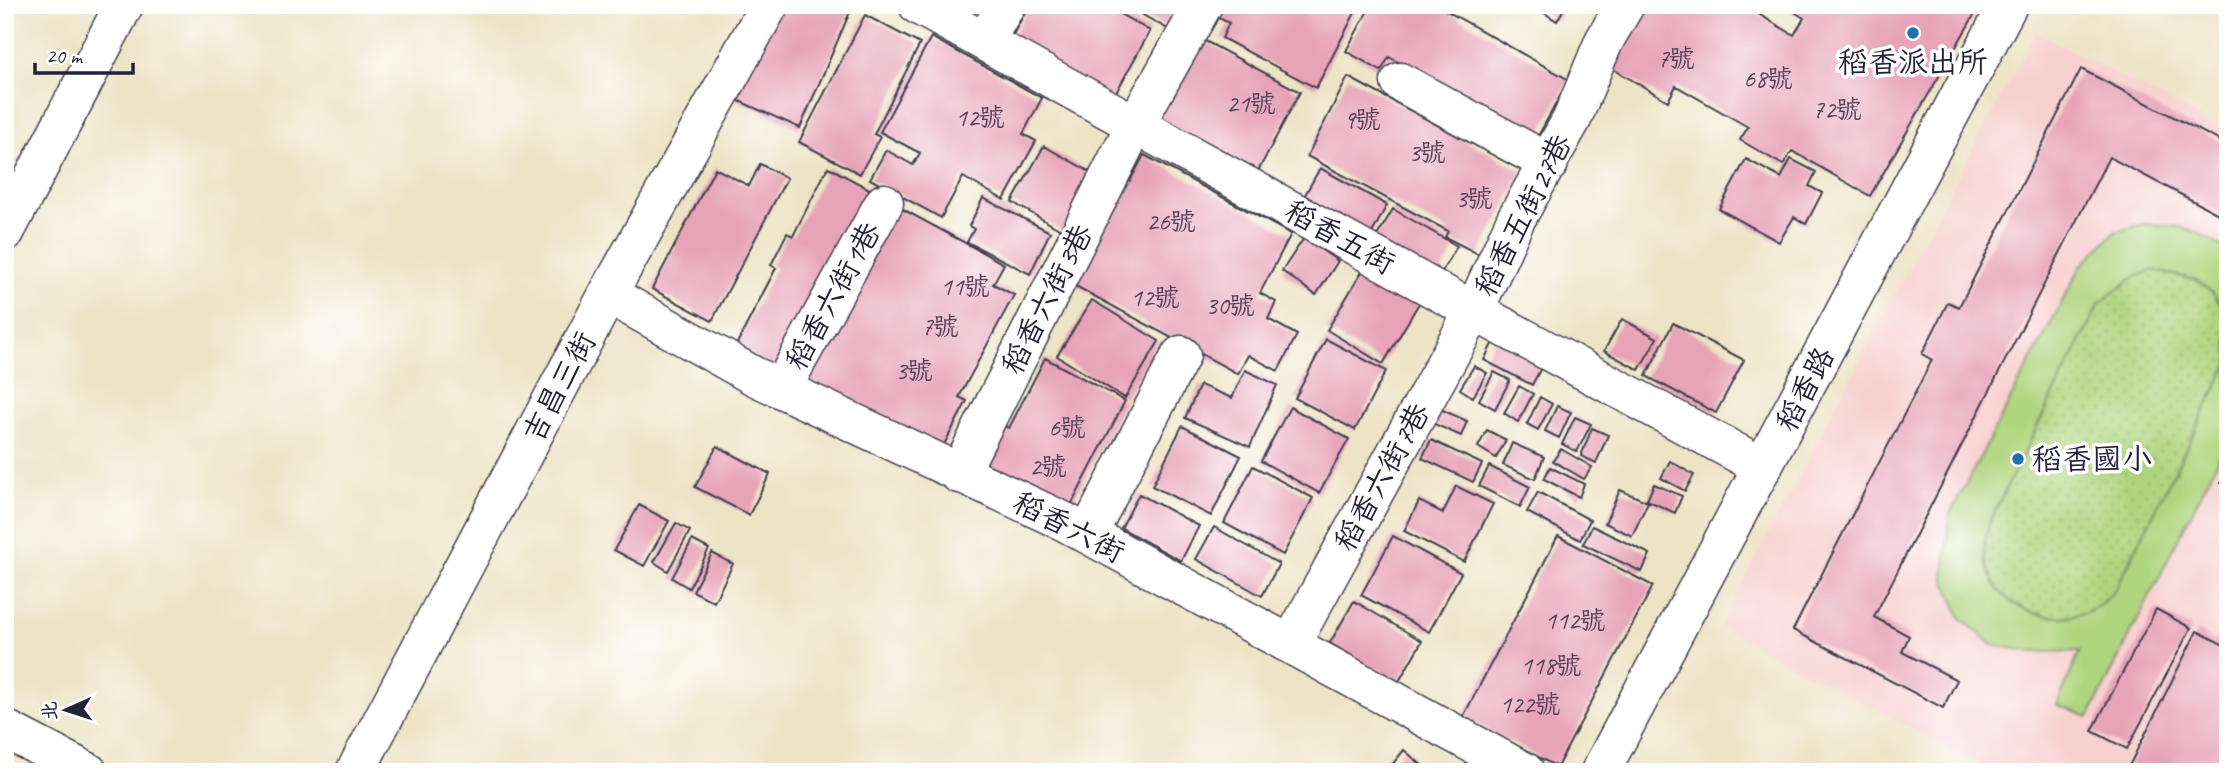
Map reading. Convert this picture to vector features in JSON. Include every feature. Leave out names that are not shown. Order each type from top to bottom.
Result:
[{"type":"street","points":[[5,232],[124,5]]},
{"type":"street","name":"吉昌三街","points":[[355,772],[608,293],[769,5]]},
{"type":"street","name":"稻香五街","points":[[918,5],[1763,467]]},
{"type":"street","points":[[985,41],[1006,5]]},
{"type":"street","name":"稻香六街3巷","points":[[959,474],[1135,125],[1203,5]]},
{"type":"street","name":"稻香五街27巷","points":[[1474,311],[1516,219],[1572,119],[1604,41],[1625,5]]},
{"type":"street","name":"稻香路","points":[[1600,772],[2008,5]]},
{"type":"street","points":[[1400,82],[1549,163]]},
{"type":"street","name":"稻香六街1巷","points":[[782,388],[884,203]]},
{"type":"street","name":"稻香六街","points":[[608,293],[754,376],[1088,534],[1525,772]]},
{"type":"street","name":"稻香六街7巷","points":[[1291,644],[1474,311]]},
{"type":"street","points":[[1088,534],[1181,355]]},
{"type":"street","points":[[5,729],[88,772]]},
{"type":"shaded area","name":"稻香國小","points":[[2036,32],[2228,133],[2228,772],[1994,772],[1720,627],[1896,291]]},
{"type":"green space","points":[[2143,224],[2188,229],[2228,251],[2228,316],[2213,293],[2196,280],[2153,270],[2131,279],[2099,304],[1990,520],[1984,547],[1989,571],[2000,592],[2025,610],[2040,615],[2072,616],[2101,604],[2116,589],[2228,364],[2228,440],[2089,717],[2057,705],[2080,651],[2033,652],[1993,645],[1961,618],[1944,577],[1950,514],[2081,266],[2115,232]]},
{"type":"green space","points":[[2153,270],[2196,280],[2213,293],[2228,316],[2228,364],[2116,589],[2087,612],[2072,616],[2040,615],[2025,610],[2000,592],[1992,579],[1984,551],[1990,520],[2099,304],[2131,279]]},
{"type":"building","points":[[780,5],[853,5],[800,128],[730,97]]},
{"type":"building","points":[[956,5],[995,5],[985,22]]},
{"type":"building","points":[[1029,5],[1104,5],[1150,31],[1112,100],[1009,42]]},
{"type":"building","points":[[1125,5],[1180,5],[1168,29]]},
{"type":"building","points":[[1213,5],[1359,5],[1316,88],[1222,38],[1229,23],[1209,13]]},
{"type":"building","points":[[1371,5],[1436,5],[1569,80],[1532,147],[1490,113],[1389,57],[1381,71],[1346,51]]},
{"type":"building","points":[[1532,5],[1566,5],[1557,21]]},
{"type":"building","points":[[1634,5],[1743,5],[1794,35],[1804,18],[1783,5],[1980,5],[1870,196],[1792,151],[1783,165],[1740,140],[1748,127],[1676,86],[1668,101],[1601,62]]},
{"type":"building","points":[[865,15],[920,44],[874,134],[880,137],[860,174],[799,142]]},
{"type":"building","points":[[1196,36],[1300,92],[1256,175],[1152,118]]},
{"type":"building","points":[[931,37],[1042,98],[1023,134],[1036,141],[1004,200],[963,177],[941,218],[870,179],[886,150],[913,165],[920,153],[880,132]]},
{"type":"building","points":[[2081,69],[2228,145],[2228,219],[2109,157],[1874,617],[1909,636],[1902,652],[1957,680],[1943,708],[1793,630],[1932,360],[1922,354],[1948,302],[1959,307]]},
{"type":"building","points":[[1348,77],[1523,171],[1480,255],[1445,237],[1448,231],[1307,156]]},
{"type":"building","points":[[1044,146],[1090,172],[1079,193],[1088,198],[1068,234],[1012,202]]},
{"type":"building","points":[[1144,155],[1291,234],[1260,293],[1276,302],[1268,319],[1297,335],[1278,371],[1248,355],[1238,374],[1070,283],[1120,175],[1130,181]]},
{"type":"building","points":[[1746,159],[1781,178],[1791,159],[1816,172],[1809,186],[1822,193],[1806,224],[1794,217],[1779,242],[1719,209]]},
{"type":"building","points":[[760,164],[787,178],[712,321],[652,289],[715,168],[749,186]]},
{"type":"building","points":[[828,167],[871,190],[774,377],[731,355],[776,268],[771,265],[787,233],[793,236]]},
{"type":"building","points":[[1320,168],[1387,205],[1369,239],[1301,202]]},
{"type":"building","points":[[983,198],[1050,232],[1030,274],[967,242],[974,229],[969,226]]},
{"type":"building","points":[[895,205],[1004,264],[993,284],[1014,295],[959,397],[967,401],[937,458],[800,383]]},
{"type":"building","points":[[1393,209],[1457,246],[1438,278],[1374,241]]},
{"type":"building","points":[[1304,238],[1338,261],[1316,295],[1282,271]]},
{"type":"building","points":[[1363,270],[1419,303],[1383,364],[1327,330]]},
{"type":"building","points":[[1092,300],[1159,341],[1125,398],[1057,356]]},
{"type":"building","points":[[1622,319],[1657,338],[1639,370],[1604,351]]},
{"type":"building","points":[[1673,323],[1744,360],[1716,413],[1646,376]]},
{"type":"building","points":[[1495,338],[1543,364],[1532,385],[1484,360]]},
{"type":"building","points":[[1326,339],[1386,371],[1355,430],[1295,398]]},
{"type":"building","points":[[1045,358],[1125,401],[1067,513],[980,467],[1002,425],[1009,428]]},
{"type":"building","points":[[1474,366],[1487,373],[1473,397],[1460,389]]},
{"type":"building","points":[[1245,370],[1277,385],[1250,447],[1185,418],[1200,385],[1232,398]]},
{"type":"building","points":[[1494,372],[1510,380],[1495,409],[1479,400]]},
{"type":"building","points":[[1519,386],[1533,394],[1518,422],[1504,413]]},
{"type":"building","points":[[1540,397],[1552,404],[1538,430],[1527,424]]},
{"type":"building","points":[[1429,404],[1467,421],[1461,436],[1423,419]]},
{"type":"building","points":[[1557,406],[1571,412],[1559,438],[1545,431]]},
{"type":"building","points":[[1290,407],[1349,439],[1319,493],[1261,461]]},
{"type":"building","points":[[1575,417],[1591,424],[1577,452],[1562,444]]},
{"type":"building","points":[[1182,426],[1241,456],[1211,516],[1152,486]]},
{"type":"building","points":[[1592,428],[1608,435],[1596,463],[1581,456]]},
{"type":"building","points":[[1487,430],[1506,440],[1496,458],[1478,447]]},
{"type":"building","points":[[1431,440],[1482,464],[1473,482],[1422,458]]},
{"type":"building","points":[[1512,443],[1544,457],[1535,479],[1503,465]]},
{"type":"building","points":[[717,446],[770,474],[749,515],[695,487]]},
{"type":"building","points":[[1561,449],[1592,467],[1584,479],[1553,461]]},
{"type":"building","points":[[1670,461],[1694,475],[1685,491],[1661,478]]},
{"type":"building","points":[[1253,466],[1313,498],[1283,555],[1224,523]]},
{"type":"building","points":[[1489,466],[1530,487],[1520,507],[1479,486]]},
{"type":"building","points":[[1550,467],[1584,484],[1579,497],[1544,479]]},
{"type":"building","points":[[2228,469],[2228,487],[2221,483]]},
{"type":"building","points":[[1654,484],[1682,496],[1675,513],[1647,500]]},
{"type":"building","points":[[1456,486],[1493,504],[1464,562],[1404,531],[1419,501],[1443,513]]},
{"type":"building","points":[[1620,490],[1648,502],[1632,536],[1605,523]]},
{"type":"building","points":[[1538,492],[1590,520],[1580,540],[1527,512]]},
{"type":"building","points":[[1139,494],[1199,526],[1181,561],[1121,528]]},
{"type":"building","points":[[639,505],[669,521],[644,566],[614,550]]},
{"type":"building","points":[[676,523],[690,531],[668,571],[654,562]]},
{"type":"building","points":[[1592,526],[1650,554],[1642,572],[1583,544]]},
{"type":"building","points":[[1214,527],[1279,564],[1262,596],[1196,559]]},
{"type":"building","points":[[1393,536],[1461,573],[1429,632],[1361,595]]},
{"type":"building","points":[[1558,536],[1653,586],[1557,767],[1463,717]]},
{"type":"building","points":[[692,540],[709,549],[689,588],[672,578]]},
{"type":"building","points":[[712,553],[733,564],[714,602],[693,591]]},
{"type":"building","points":[[1354,601],[1422,641],[1398,683],[1330,643]]},
{"type":"building","points":[[2156,609],[2191,628],[2127,749],[2092,731]]},
{"type":"building","points":[[2197,631],[2228,647],[2228,762],[2223,772],[2126,772]]},
{"type":"building","points":[[1404,750],[1424,767],[1420,772],[1386,772]]},
{"type":"place","name":"稻香派出所","points":[[1913,33]]},
{"type":"place","name":"稻香國小","points":[[2018,459]]}]
